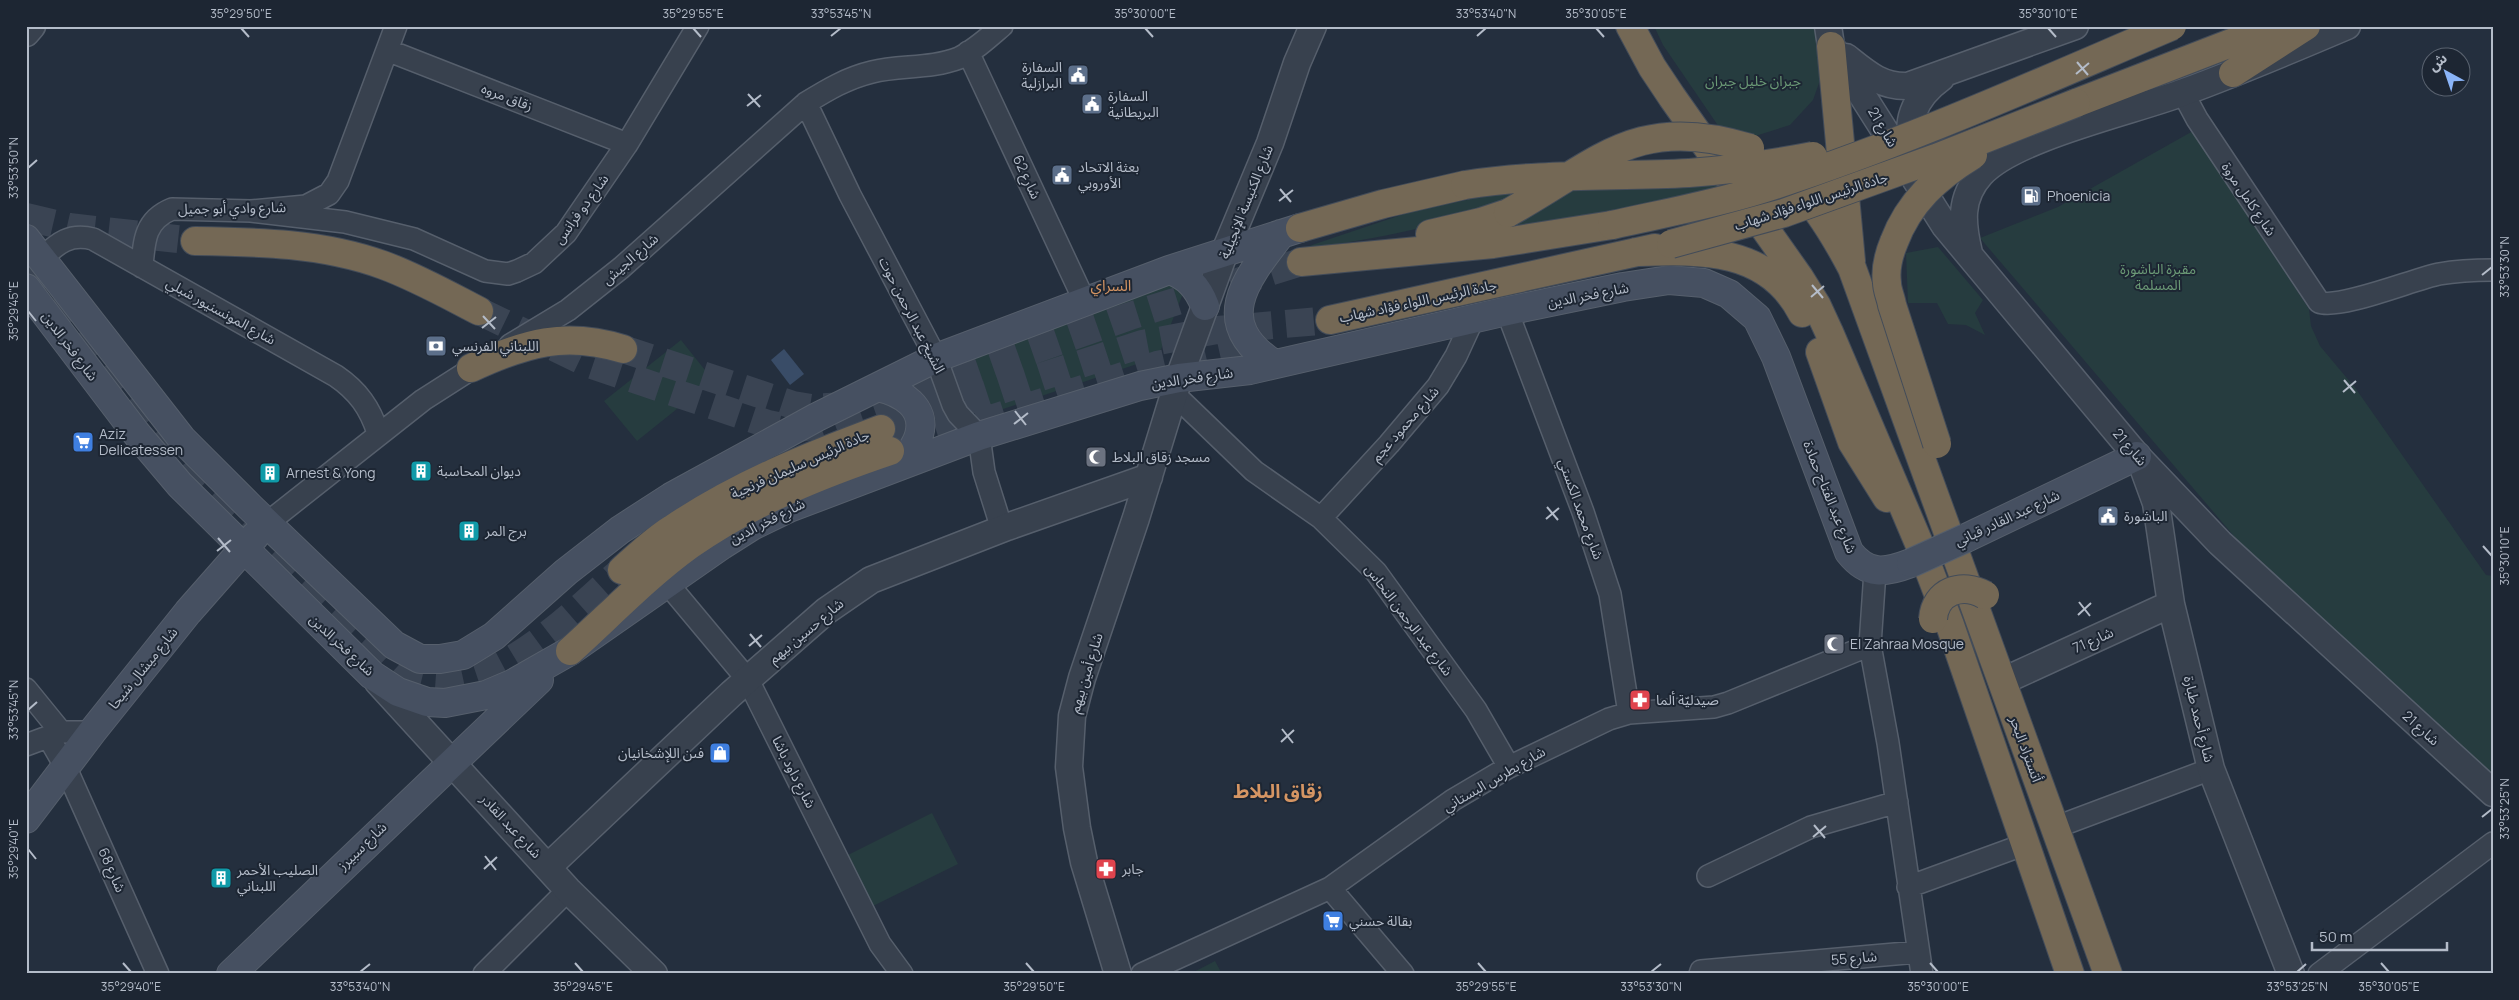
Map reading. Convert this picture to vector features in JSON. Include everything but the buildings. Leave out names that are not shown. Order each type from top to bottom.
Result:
[{"type":"highway","points":[[1630,26],[1652,67],[1672,97],[1817,306],[1913,556],[2054,974]]},
{"type":"highway","name":"جادة الرئيس اللواء فؤاد شهاب","points":[[1852,268],[1841,247],[1793,181],[1750,148],[1691,136],[1669,135],[1633,142],[1602,156],[1553,188],[1508,213],[1456,229],[1310,260],[1493,244],[1612,225],[1760,190],[1903,137],[1984,106],[2172,26]]},
{"type":"highway","name":"جادة الرئيس اللواء فؤاد شهاب","points":[[1330,320],[1605,260],[1784,213],[1936,158],[2275,26]]},
{"type":"highway","points":[[2233,73],[2306,26]]},
{"type":"highway","points":[[1830,36],[1852,268],[1985,595],[2067,823],[2118,974]]},
{"type":"highway","points":[[1960,533],[1942,473],[1937,444],[1887,284],[1890,251],[1906,214],[1928,187],[1962,162],[2038,118]]},
{"type":"highway","points":[[1291,231],[1383,204],[1465,185],[1535,176],[1689,172],[1761,166],[1903,137]]},
{"type":"highway","points":[[195,241],[273,242],[345,254],[383,265],[479,311]]},
{"type":"highway","points":[[1636,252],[1686,251],[1726,256],[1750,262],[1768,272],[1799,306],[1825,365],[1834,397],[1852,442],[1950,625],[2070,974]]},
{"type":"highway","points":[[471,368],[517,348],[554,341],[597,341],[624,349]]},
{"type":"highway","points":[[570,652],[650,579],[690,546],[718,527],[785,493],[892,448]]},
{"type":"highway","name":"جادة الرئيس سليمان فرنجية","points":[[622,570],[670,530],[736,491],[822,451],[892,448]]},
{"type":"highway","name":"أتستراد البحر","points":[[1960,533],[2108,974]]},
{"type":"highway","points":[[1933,619],[1936,605],[1950,591],[1970,588],[1985,595]]},
{"type":"main road","points":[[34,248],[182,439],[266,524],[402,651],[420,659],[463,655],[484,643],[584,557],[671,497],[818,417],[936,358],[1169,270],[1291,231]]},
{"type":"main road","points":[[1274,364],[1260,355],[1247,341],[1242,332],[1238,314],[1241,293],[1248,278],[1291,231]]},
{"type":"main road","points":[[1169,270],[1184,276],[1192,283],[1198,290],[1205,306]]},
{"type":"main road","name":"شارع فخر الدين","points":[[26,288],[152,452],[242,549],[372,675],[398,692],[412,698],[427,702],[446,703],[486,695],[512,684],[570,652],[667,583],[752,526],[789,508],[892,448],[979,436],[1140,386],[1176,386],[1507,311],[1623,287],[1670,280],[1704,283]]},
{"type":"main road","name":"شارع عبد الفتاح حمادة","points":[[1704,283],[1729,294],[1757,318],[1776,357],[1849,552],[1858,563],[1875,571]]},
{"type":"main road","points":[[878,387],[902,395],[918,412],[920,420],[919,435],[892,448]]},
{"type":"main road","name":"شارع عبد القادر قباني","points":[[1875,571],[1892,570],[1913,556],[1960,533],[2137,456]]},
{"type":"main road","name":"شارع ميشال شيحا","points":[[26,819],[92,732],[242,549],[266,524]]},
{"type":"main road","points":[[452,762],[570,652]]},
{"type":"main road","name":"شارع سبيرز","points":[[231,974],[452,762]]},
{"type":"street","points":[[26,33],[32,26]]},
{"type":"street","name":"شارع وادي أبو جميل","points":[[142,267],[144,239],[148,229],[162,213],[172,209],[251,211],[306,206],[322,200],[334,188],[396,26]]},
{"type":"street","name":"شارع دو فرانس","points":[[251,211],[345,222],[414,239],[485,271],[508,274],[534,263],[555,245],[627,144],[698,26]]},
{"type":"street","name":"شارع الجيش","points":[[266,524],[378,433],[442,386],[568,310],[621,268],[806,103],[835,84],[872,72],[940,64],[968,52],[1002,26]]},
{"type":"street","name":"شارع الكنيسة الإنجيلية","points":[[1176,386],[1205,306],[1246,176],[1289,50],[1299,26]]},
{"type":"street","name":"شارع الكنيسة الإنجيلية","points":[[1221,253],[1270,143],[1297,63],[1313,26]]},
{"type":"street","points":[[1830,36],[1866,74],[1890,85],[1908,86],[2075,26]]},
{"type":"street","points":[[1970,258],[1963,228],[1963,210],[1971,188],[1981,174],[1998,161],[2036,142],[2183,93],[2346,26]]},
{"type":"street","name":"شارع 21","points":[[1830,36],[1933,210],[1970,258],[2137,456],[2220,542],[2493,793]]},
{"type":"street","name":"زقاق مروه","points":[[387,50],[627,144]]},
{"type":"street","name":"شارع 62","points":[[968,52],[1085,302]]},
{"type":"street","points":[[1948,73],[1931,85],[1916,104],[1911,118],[1911,140],[1921,156],[1934,166],[1957,175],[1981,174]]},
{"type":"street","name":"شارع كامل مروة","points":[[2183,93],[2197,119],[2320,302],[2327,304],[2349,300],[2440,274],[2493,270]]},
{"type":"street","name":"الشيخ عبد الرحمن حوت","points":[[806,103],[850,195],[936,358],[958,414],[979,436]]},
{"type":"street","name":"شارع المونسنيور شبلي","points":[[34,248],[64,239],[83,236],[93,239],[348,384],[367,406],[378,433]]},
{"type":"street","name":"شارع محمد الكستي","points":[[1507,311],[1583,512],[1610,594],[1629,713]]},
{"type":"street","name":"شارع محمود عجم","points":[[1321,518],[1389,444],[1438,386],[1456,356],[1473,319]]},
{"type":"street","name":"شارع أمين بيهم","points":[[1118,974],[1081,845],[1069,767],[1069,737],[1082,678],[1149,477],[1176,386]]},
{"type":"street","name":"شارع عبد الرحمن النحاس","points":[[1176,386],[1254,471],[1321,518],[1376,572],[1476,710],[1509,768]]},
{"type":"street","points":[[979,436],[984,472],[1002,529]]},
{"type":"street","name":"شارع أحمد طبارة","points":[[2137,456],[2152,486],[2171,604],[2211,770],[2291,974]]},
{"type":"street","name":"شارع حسين بيهم","points":[[549,866],[748,680],[826,611],[871,580],[1002,529],[1149,477]]},
{"type":"street","points":[[1875,571],[1870,645],[1897,802],[1922,974]]},
{"type":"street","name":"شارع داود باشا","points":[[667,583],[748,680],[880,944],[902,974]]},
{"type":"street","name":"شارع 71","points":[[2014,676],[2171,604]]},
{"type":"street","name":"شارع بطرس البستاني","points":[[1142,974],[1330,888],[1454,800],[1509,768],[1609,719],[1629,713],[1714,706],[1728,703],[1870,645]]},
{"type":"street","name":"شارع عبد القادر","points":[[372,675],[549,866],[568,890],[654,974]]},
{"type":"street","name":"شارع 68","points":[[26,689],[55,735],[66,766],[158,974]]},
{"type":"street","points":[[26,745],[55,735],[92,732]]},
{"type":"street","points":[[2067,823],[2211,770]]},
{"type":"street","points":[[1708,876],[1811,826],[1897,802]]},
{"type":"street","points":[[2319,974],[2493,843]]},
{"type":"street","points":[[1908,887],[2012,849]]},
{"type":"street","points":[[1330,888],[1402,974]]},
{"type":"street","points":[[484,974],[568,890]]},
{"type":"street","name":"شارع 55","points":[[1700,973],[1918,952]]},
{"type":"green space","name":"جبران خليل جبران","points":[[1654,26],[1814,26],[1824,69],[1813,100],[1790,125],[1752,137],[1719,127],[1663,45]]},
{"type":"green space","name":"مقبرة الباشورة المسلمة","points":[[2193,131],[2309,309],[2311,326],[2320,346],[2356,389],[2486,575],[2493,576],[2493,774],[2245,549],[1980,238],[2058,207]]},
{"type":"green space","points":[[1762,175],[1665,201],[1475,236],[1573,188]]},
{"type":"green space","points":[[1528,190],[1501,202],[1446,221],[1389,235],[1303,248],[1410,212],[1471,199]]},
{"type":"green space","points":[[1938,247],[1983,300],[1975,313],[1985,335],[1966,325],[1948,324],[1937,303],[1908,303],[1906,253]]},
{"type":"green space","points":[[1169,277],[1184,291],[1158,357],[988,414],[973,412],[962,404],[952,376],[957,362]]},
{"type":"green space","points":[[681,340],[713,380],[637,441],[604,401]]},
{"type":"green space","points":[[886,399],[914,421],[893,456],[872,401]]},
{"type":"green space","points":[[932,813],[958,864],[871,907],[846,856]]},
{"type":"green space","points":[[1215,961],[1222,974],[1190,974]]},
{"type":"water","points":[[784,349],[804,374],[790,385],[771,360]]},
{"type":"tunnel","points":[[26,217],[69,227],[195,241]]},
{"type":"tunnel","points":[[479,311],[589,364],[768,424],[793,429],[819,425],[1130,316],[1301,262]]},
{"type":"tunnel","points":[[26,268],[150,424],[194,475],[406,674],[435,682],[464,679],[494,669],[523,652],[551,632],[622,570]]},
{"type":"tunnel","points":[[881,429],[1142,344],[1217,330],[1330,320]]},
{"type":"tunnel","points":[[898,449],[1157,365],[1259,342]]},
{"type":"tunnel","points":[[623,349],[793,405],[811,408],[844,406]]},
{"type":"place","name":"السفارة البرازلية","points":[[1078,75]]},
{"type":"place","name":"السفارة البريطانية","points":[[1092,104]]},
{"type":"place","name":"بعثة الاتحاد الأوروبي","points":[[1062,175]]},
{"type":"place","name":"Phoenicia","points":[[2031,196]]},
{"type":"place","name":"اللبناني الفرنسي","points":[[436,346]]},
{"type":"place","name":"Aziz Delicatessen","points":[[83,442]]},
{"type":"place","name":"مسجد زقاق البلاط","points":[[1096,457]]},
{"type":"place","name":"ديوان المحاسبة","points":[[421,471]]},
{"type":"place","name":"Arnest & Yong","points":[[270,473]]},
{"type":"place","name":"الباشورة","points":[[2108,516]]},
{"type":"place","name":"برج المر","points":[[469,531]]},
{"type":"place","name":"El Zahraa Mosque","points":[[1834,644]]},
{"type":"place","name":"صيدليّة ألما","points":[[1640,700]]},
{"type":"place","name":"فىن اللإشخانيان","points":[[720,753]]},
{"type":"place","name":"جابر","points":[[1106,869]]},
{"type":"place","name":"الصليب الأحمر اللبناني","points":[[221,878]]},
{"type":"place","name":"بقالة حسني","points":[[1333,921]]},
{"type":"district","name":"السراي","points":[[1111,286]]},
{"type":"district","name":"زقاق البلاط","points":[[1278,791]]}]
